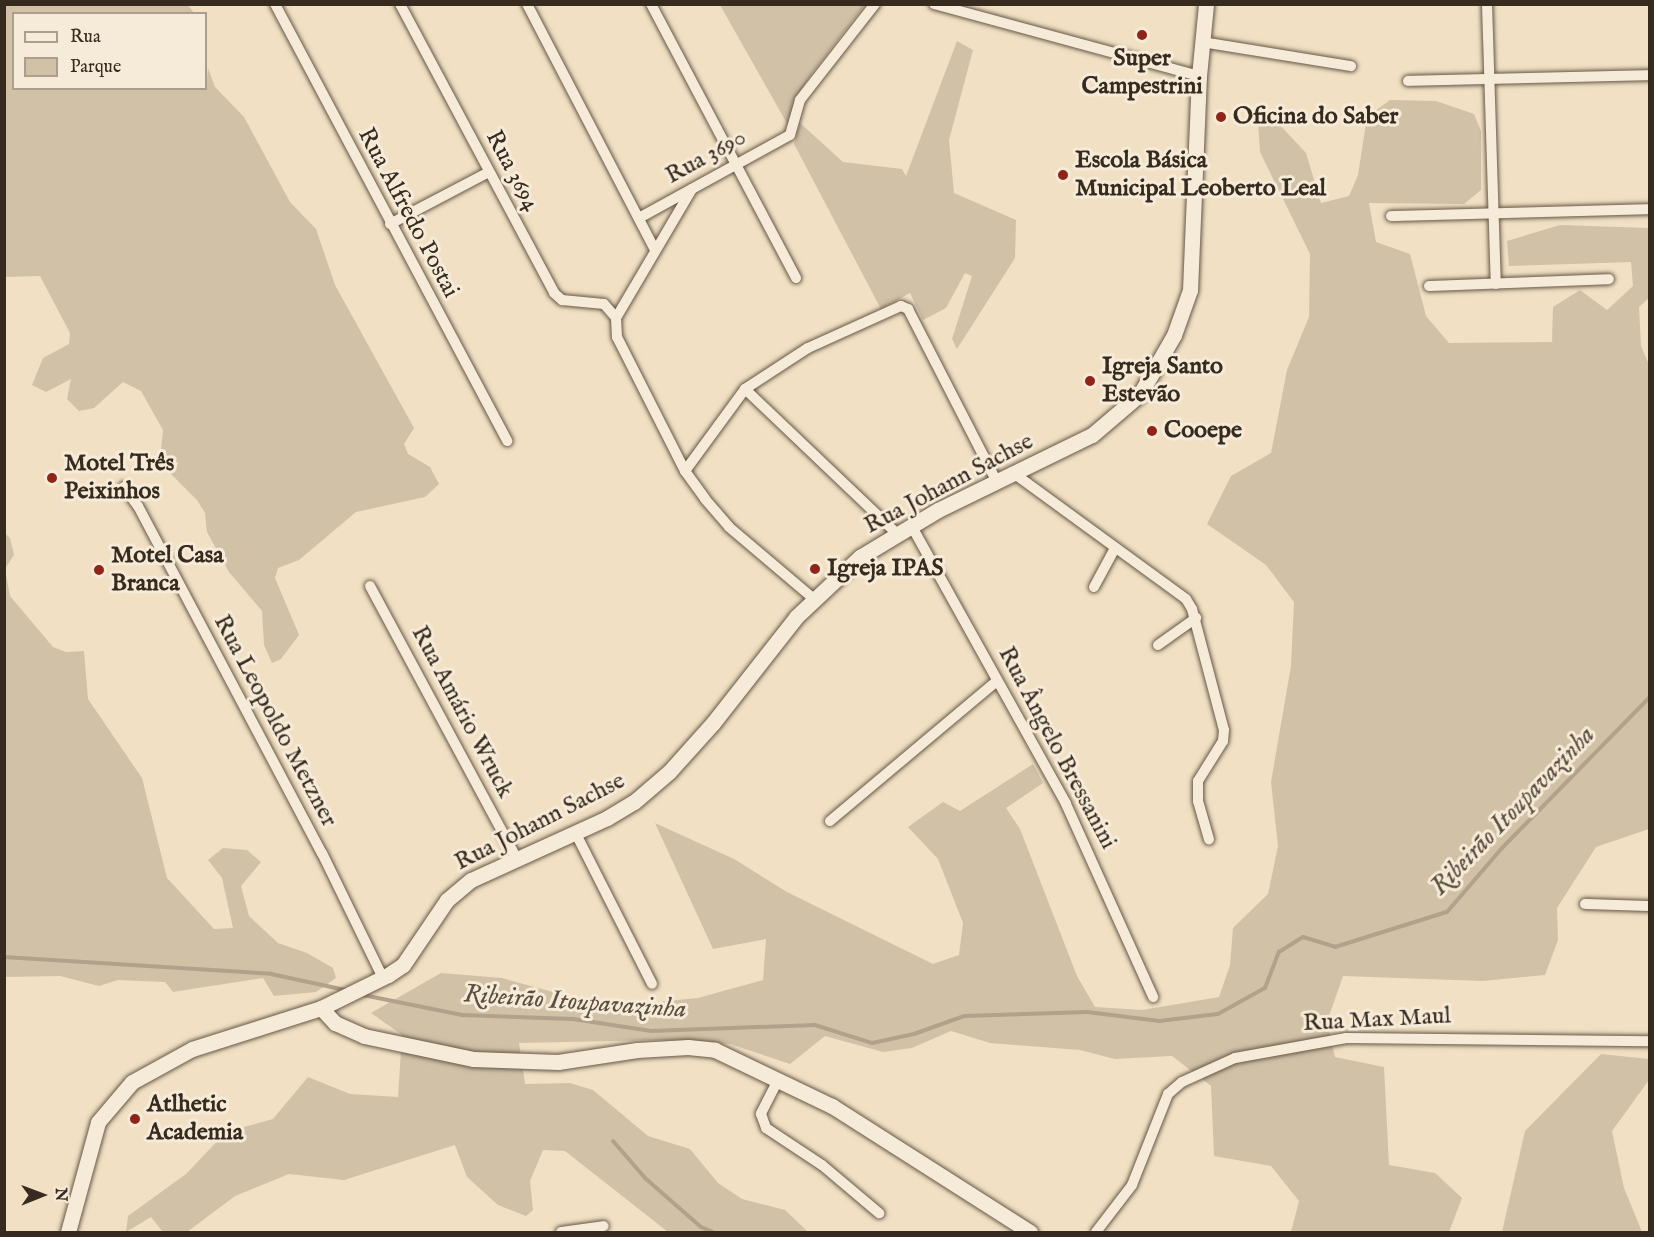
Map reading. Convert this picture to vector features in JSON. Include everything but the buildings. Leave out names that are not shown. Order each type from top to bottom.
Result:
[{"type":"street","name":"Rua Alfredo Postai","points":[[275,4],[507,441]]},
{"type":"street","name":"Rua 3694","points":[[400,4],[554,293],[562,300],[604,304],[616,318]]},
{"type":"street","points":[[526,4],[656,250]]},
{"type":"street","points":[[651,4],[738,164],[796,278]]},
{"type":"street","name":"Rua 3690","points":[[639,218],[792,132],[800,100],[875,4]]},
{"type":"street","points":[[934,4],[1199,76]]},
{"type":"street","name":"Rua Johann Sachse","points":[[68,1233],[98,1122],[132,1082],[206,1043],[321,1008],[383,978],[403,965],[456,891],[471,880],[576,834],[624,808],[669,772],[814,599],[849,566],[896,533],[1012,472],[1092,435],[1121,413],[1148,384],[1174,335],[1193,270],[1199,76],[1206,4]]},
{"type":"street","points":[[1487,4],[1496,284]]},
{"type":"street","points":[[1202,42],[1351,66]]},
{"type":"street","points":[[1408,81],[1650,75]]},
{"type":"street","points":[[390,224],[489,172]]},
{"type":"street","points":[[692,189],[616,318],[617,338],[685,471],[729,527],[814,599]]},
{"type":"street","points":[[1392,216],[1650,209]]},
{"type":"street","points":[[1429,286],[1609,279]]},
{"type":"street","points":[[685,471],[745,389],[808,348],[905,307],[996,480]]},
{"type":"street","points":[[745,389],[896,533]]},
{"type":"street","points":[[1012,472],[1186,599],[1196,618],[1224,730],[1222,741],[1198,781],[1198,801],[1209,839]]},
{"type":"street","name":"Rua Leopoldo Metzner","points":[[124,487],[138,506],[322,853],[383,978]]},
{"type":"street","name":"Rua Ângelo Bressanini","points":[[911,525],[1071,813],[1153,998]]},
{"type":"street","points":[[1094,587],[1115,548]]},
{"type":"street","name":"Rua Amário Wruck","points":[[370,586],[517,859]]},
{"type":"street","points":[[1158,645],[1196,618]]},
{"type":"street","points":[[830,821],[997,681]]},
{"type":"street","points":[[576,834],[652,984]]},
{"type":"street","points":[[1585,904],[1650,906]]},
{"type":"street","points":[[321,1008],[335,1023],[364,1036],[418,1051],[473,1059],[558,1062],[688,1047],[715,1050],[832,1106],[1030,1233]]},
{"type":"street","name":"Rua Max Maul","points":[[1096,1233],[1132,1185],[1168,1094],[1182,1082],[1235,1058],[1346,1038],[1650,1041]]},
{"type":"street","points":[[778,1080],[761,1114],[766,1128],[822,1165],[879,1213]]},
{"type":"street","points":[[561,1233],[604,1226]]},
{"type":"green space","points":[[5,5],[188,5],[193,12],[12,12],[12,90],[207,90],[208,68],[215,87],[244,117],[290,202],[316,229],[335,285],[414,428],[404,444],[408,454],[430,467],[439,484],[425,497],[356,512],[299,560],[278,568],[275,578],[299,635],[281,659],[272,663],[264,645],[262,611],[229,572],[207,532],[205,513],[197,500],[168,471],[161,450],[163,430],[141,391],[123,382],[94,408],[79,411],[67,399],[71,379],[46,392],[32,385],[43,358],[69,344],[70,333],[40,276],[5,277]]},
{"type":"green space","points":[[720,5],[865,5],[812,73],[795,100],[789,127]]},
{"type":"green space","points":[[957,41],[973,50],[949,140],[954,193],[1016,220],[1015,258],[957,349],[952,339],[972,276],[965,273],[946,308],[923,320],[910,293],[881,309],[794,144],[800,123],[843,162],[902,169],[906,176]]},
{"type":"green space","points":[[1390,100],[1436,101],[1474,114],[1481,131],[1481,190],[1464,204],[1369,203],[1376,242],[1410,254],[1426,316],[1449,343],[1552,342],[1553,307],[1580,290],[1607,310],[1633,286],[1631,262],[1509,266],[1507,241],[1560,225],[1649,228],[1649,298],[1639,307],[1641,346],[1650,367],[1649,829],[1596,847],[1557,908],[1558,940],[1545,975],[1483,981],[1343,976],[1327,1022],[1335,1057],[1384,1067],[1389,1165],[1435,1173],[1462,1198],[1449,1232],[1291,1232],[1299,1201],[1271,1166],[1214,1156],[1211,1086],[1172,1056],[1115,1059],[1080,1050],[990,1043],[951,1031],[912,1048],[883,1052],[825,1036],[790,1064],[730,1044],[662,1040],[519,1043],[525,1084],[570,1083],[593,1090],[648,1136],[690,1149],[718,1183],[742,1199],[785,1210],[808,1232],[668,1232],[565,1151],[543,1150],[530,1181],[533,1210],[526,1216],[498,1205],[467,1177],[455,1145],[344,1180],[289,1174],[235,1196],[187,1232],[163,1232],[151,1217],[126,1232],[128,1216],[186,1174],[226,1132],[273,1119],[308,1077],[350,1094],[398,1097],[402,1035],[371,1013],[441,973],[502,978],[567,996],[636,1004],[698,998],[763,980],[766,939],[713,949],[655,823],[734,859],[787,892],[933,964],[959,955],[963,923],[938,859],[908,827],[943,802],[960,811],[1033,764],[1043,783],[1006,808],[1020,829],[1077,976],[1095,1007],[1142,1010],[1219,997],[1230,965],[1233,928],[1268,894],[1278,846],[1271,782],[1291,666],[1294,602],[1266,565],[1207,524],[1231,476],[1271,453],[1287,370],[1309,317],[1310,254],[1260,152],[1258,122],[1277,122],[1306,153],[1321,203],[1349,196],[1358,175],[1367,117]]},
{"type":"green space","points":[[4,532],[10,538],[14,555],[5,569],[10,596],[53,647],[66,652],[84,651],[88,699],[142,778],[167,878],[214,929],[233,928],[222,878],[208,860],[223,848],[247,850],[261,862],[241,886],[249,916],[278,943],[307,953],[333,968],[336,978],[316,992],[274,996],[263,978],[173,992],[165,982],[118,980],[99,986],[60,976],[5,977]]},
{"type":"green space","points":[[1601,1054],[1649,1059],[1649,1080],[1612,1131],[1624,1188],[1642,1232],[1502,1232],[1525,1131]]},
{"type":"waterway","name":"Ribeirão Itoupavazinha","points":[[363,995],[462,1015],[573,1019],[651,1031],[815,1025],[872,1043],[914,1034],[964,1016],[1087,1012],[1159,1021],[1218,1014],[1265,988],[1279,952],[1303,937],[1335,947],[1447,912],[1502,848],[1650,697]]},
{"type":"waterway","name":"Ribeirão Itoupavazinha","points":[[4,957],[271,974],[345,990]]},
{"type":"waterway","points":[[613,1141],[645,1178],[701,1227],[713,1232]]},
{"type":"place","name":"Super Campestrini","points":[[1142,35]]},
{"type":"place","name":"Oficina do Saber","points":[[1221,117]]},
{"type":"place","name":"Escola Básica Municipal Leoberto Leal","points":[[1063,175]]},
{"type":"place","name":"Igreja Santo Estevão","points":[[1090,381]]},
{"type":"place","name":"Cooepe","points":[[1152,431]]},
{"type":"place","name":"Motel Três Peixinhos","points":[[52,478]]},
{"type":"place","name":"Igreja IPAS","points":[[815,569]]},
{"type":"place","name":"Motel Casa Branca","points":[[99,570]]},
{"type":"place","name":"Atlhetic Academia","points":[[135,1119]]}]
